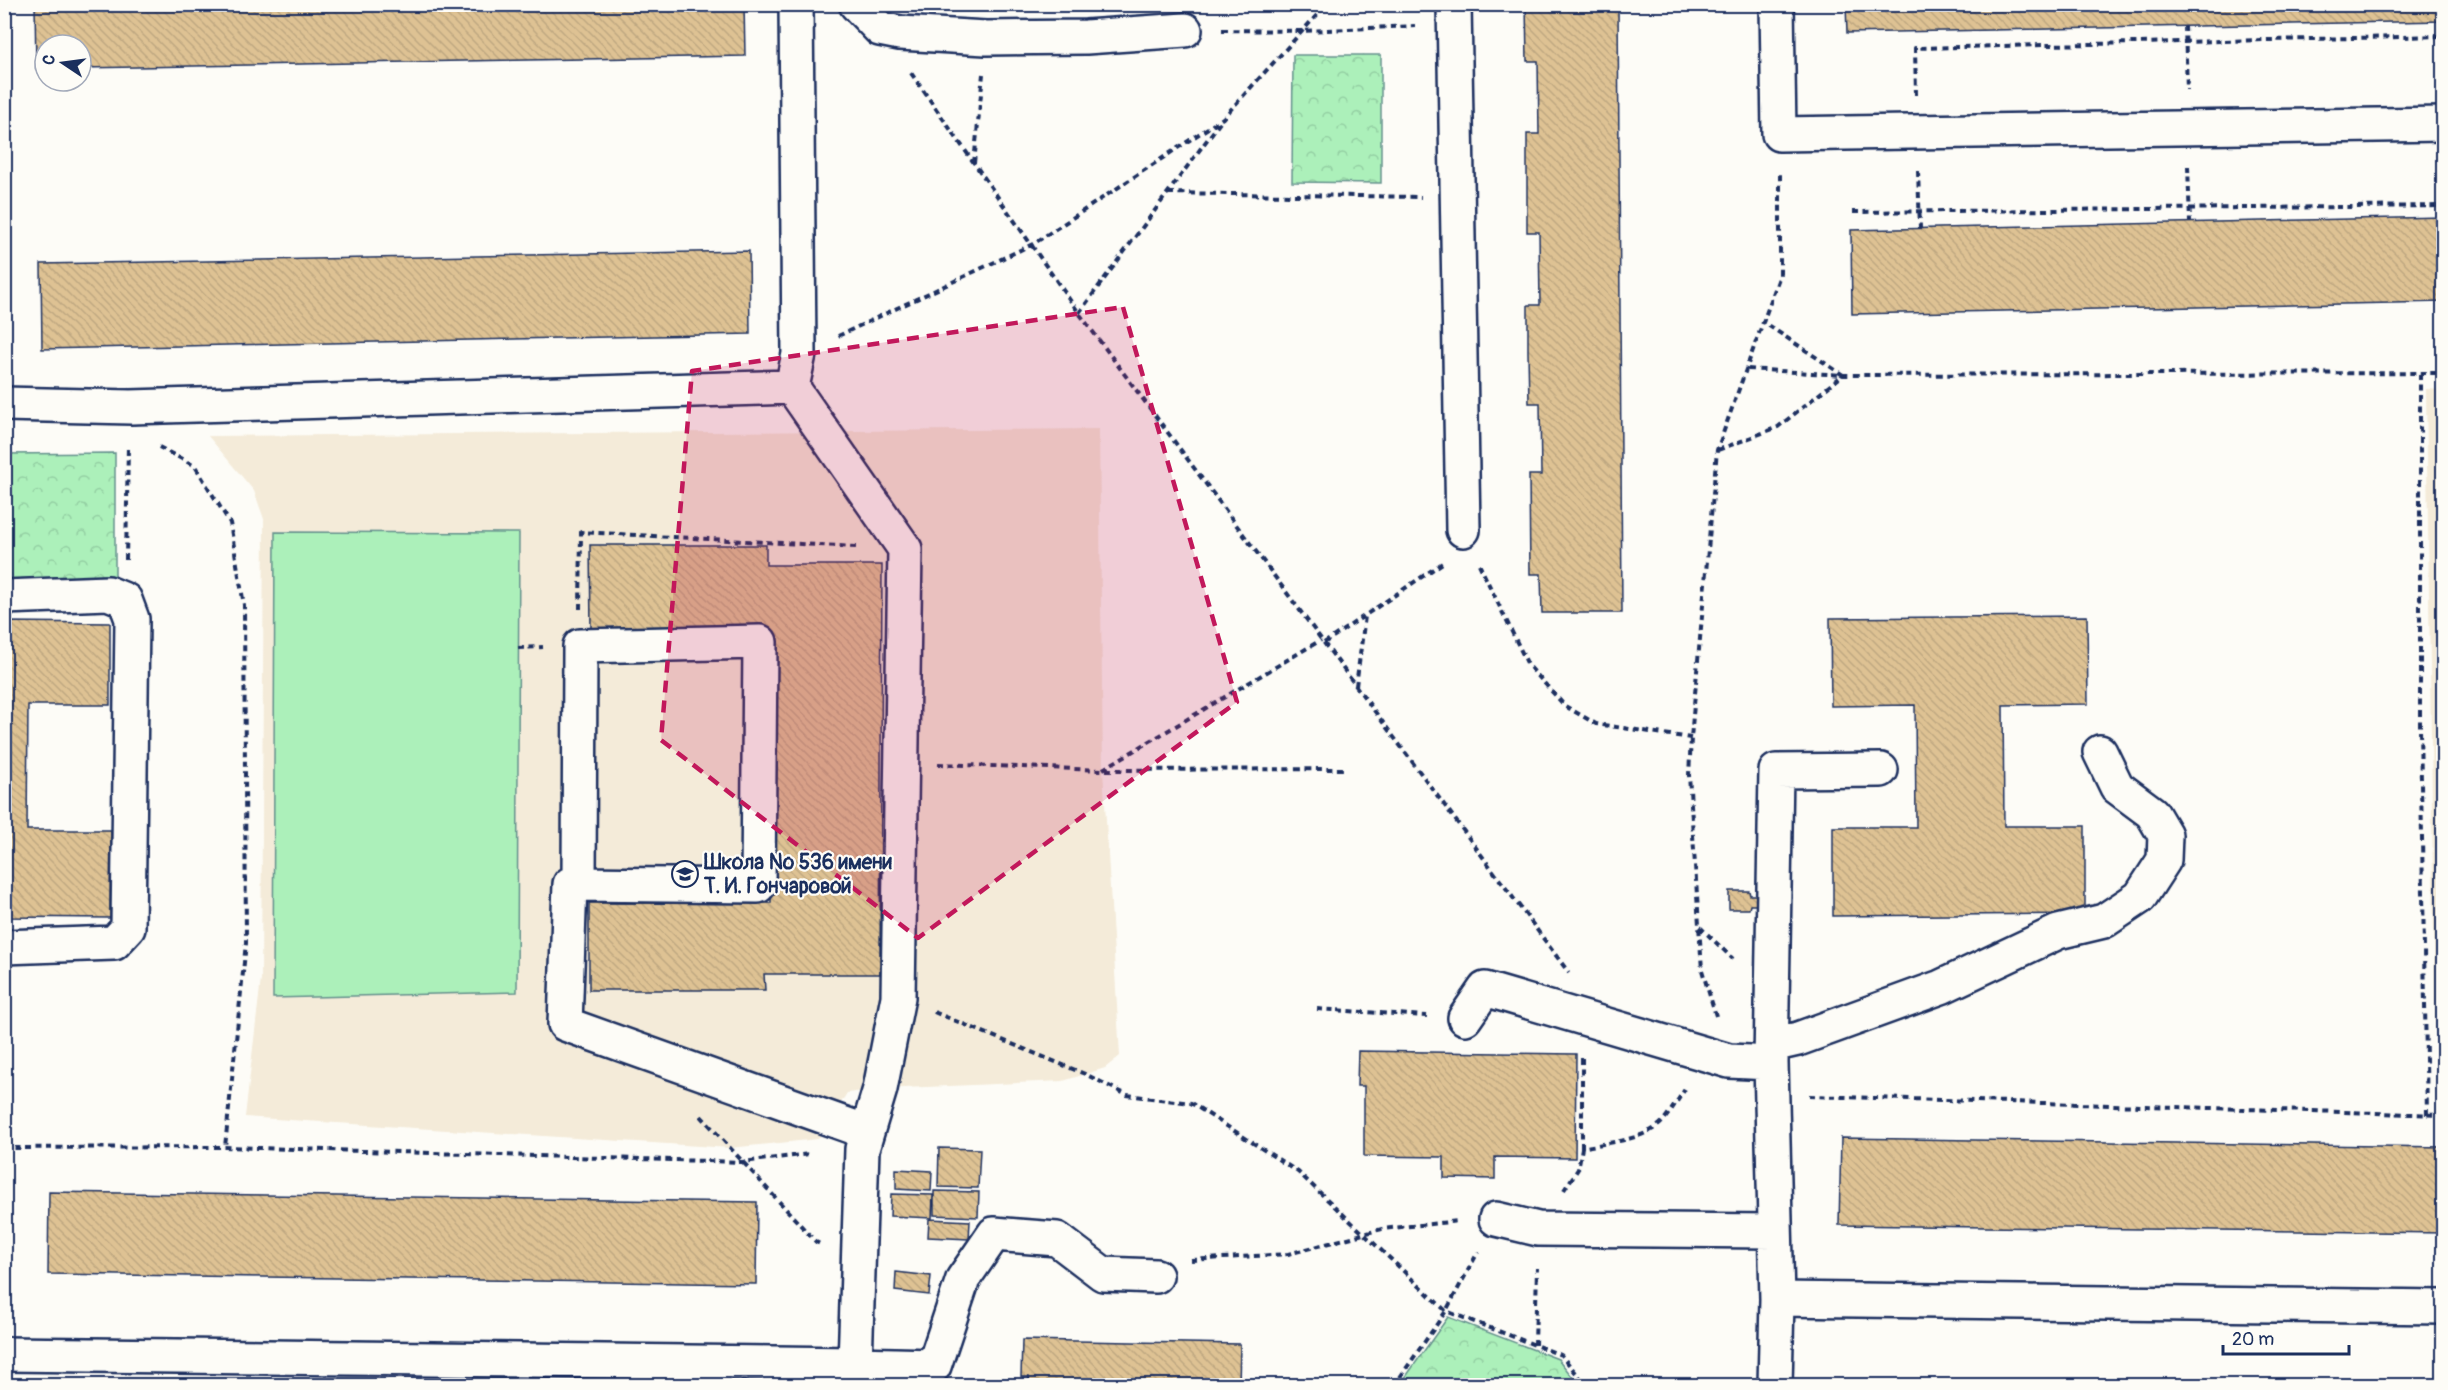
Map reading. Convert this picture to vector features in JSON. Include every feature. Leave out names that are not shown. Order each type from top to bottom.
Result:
[{"type":"lane","points":[[796,4],[799,354],[792,387],[905,549],[898,997],[880,1089],[865,1140],[854,1375]]},
{"type":"lane","points":[[856,4],[880,29],[900,33],[986,38],[1086,37],[1185,30]]},
{"type":"lane","points":[[1777,4],[1779,134],[2444,124]]},
{"type":"lane","points":[[1454,14],[1466,537]]},
{"type":"lane","points":[[4,404],[130,419],[792,387]]},
{"type":"lane","points":[[4,597],[108,593],[125,600],[132,619],[128,928],[114,943],[4,947]]},
{"type":"lane","points":[[579,884],[580,646],[760,642],[758,886],[570,884],[565,1024],[865,1140]]},
{"type":"lane","points":[[1465,1018],[1485,989],[1716,1057],[1771,1054],[1798,1039],[1941,987],[2058,932],[2104,921],[2140,897],[2164,860],[2165,835],[2152,813],[2117,787],[2100,752]]},
{"type":"lane","points":[[1774,1386],[1777,1299],[1773,1231],[1771,1054],[1776,771],[1881,770]]},
{"type":"lane","points":[[1496,1219],[1538,1229],[1773,1231]]},
{"type":"lane","points":[[4,1354],[854,1375],[934,1366],[963,1280],[994,1234],[1057,1239],[1103,1274],[1156,1276]]},
{"type":"lane","points":[[1777,1299],[2444,1306]]},
{"type":"path","points":[[1079,313],[1223,118],[1326,4]]},
{"type":"path","points":[[1185,30],[1303,31],[1454,14]]},
{"type":"path","points":[[2185,26],[2190,222]]},
{"type":"path","points":[[880,29],[1033,244],[1079,313],[1583,993],[1582,1148],[1578,1169],[1538,1229],[1535,1345]]},
{"type":"path","points":[[1920,228],[1915,48],[2444,36]]},
{"type":"path","points":[[974,163],[986,38]]},
{"type":"path","points":[[799,354],[1033,244],[1223,118]]},
{"type":"path","points":[[1582,1148],[1640,1135],[1652,1130],[1662,1122],[1685,1089],[1716,1057],[1702,970],[1689,775],[1691,738],[1717,450],[1780,275],[1779,134]]},
{"type":"path","points":[[1168,193],[1457,198]]},
{"type":"path","points":[[1853,212],[2444,206]]},
{"type":"path","points":[[1763,322],[1843,375]]},
{"type":"path","points":[[1748,369],[1843,375],[2444,373]]},
{"type":"path","points":[[2420,374],[2420,728],[2427,1115]]},
{"type":"path","points":[[1717,450],[1778,427],[1843,375]]},
{"type":"path","points":[[125,600],[130,419]]},
{"type":"path","points":[[130,419],[195,466],[230,523],[244,605],[246,943],[225,1147]]},
{"type":"path","points":[[518,648],[580,646],[581,532],[905,549]]},
{"type":"path","points":[[1103,770],[1323,642],[1365,615],[1466,537],[1528,665],[1565,706],[1596,724],[1691,738]]},
{"type":"path","points":[[1355,686],[1365,615]]},
{"type":"path","points":[[902,763],[1103,770],[1346,770]]},
{"type":"path","points":[[898,997],[1085,1074],[1127,1095],[1191,1103],[1298,1172],[1446,1311],[1561,1355],[1587,1386]]},
{"type":"path","points":[[1317,1009],[1465,1018]]},
{"type":"path","points":[[1772,1095],[2444,1115]]},
{"type":"path","points":[[694,1108],[816,1242],[860,1260]]},
{"type":"path","points":[[4,1148],[225,1147],[742,1162],[865,1140]]},
{"type":"path","points":[[1156,1276],[1173,1261],[1288,1254],[1382,1229],[1496,1219]]},
{"type":"path","points":[[1394,1386],[1446,1311],[1496,1219]]},
{"type":"highlighted area","points":[[1123,307],[1237,702],[918,938],[661,740],[692,371]]},
{"type":"shaded area","points":[[2426,389],[2444,390],[2443,1087],[2436,1087]]},
{"type":"shaded area","name":"Школа № 536 имени Т. И. Гончаровой","points":[[1099,429],[1103,770],[1120,1056],[1105,1068],[1063,1081],[880,1089],[847,1093],[818,1139],[730,1148],[245,1117],[261,979],[264,519],[254,491],[208,436]]},
{"type":"green space","points":[[1293,55],[1381,55],[1381,183],[1292,182]]},
{"type":"green space","points":[[115,453],[115,582],[5,583],[4,454]]},
{"type":"green space","points":[[275,532],[519,533],[517,992],[273,998]]},
{"type":"green space","points":[[1448,1317],[1558,1359],[1579,1385],[1400,1385]]},
{"type":"building","points":[[35,4],[744,4],[745,56],[93,68],[93,33],[35,33]]},
{"type":"building","points":[[1526,4],[1618,4],[1622,613],[1542,613],[1541,574],[1530,574],[1529,475],[1541,475],[1540,403],[1529,403],[1528,305],[1540,305],[1539,232],[1527,232],[1527,134],[1539,134],[1538,61],[1527,61]]},
{"type":"building","points":[[1846,4],[2444,4],[2444,21],[1847,33]]},
{"type":"building","points":[[2444,217],[2444,302],[1852,314],[1851,230]]},
{"type":"building","points":[[749,251],[750,334],[42,349],[41,264]]},
{"type":"building","points":[[590,545],[766,545],[766,565],[882,565],[880,974],[764,974],[765,990],[589,990],[589,903],[771,903],[772,630],[591,629]]},
{"type":"building","points":[[2087,616],[2088,704],[2003,705],[2004,826],[2085,826],[2085,914],[1833,916],[1833,827],[1916,827],[1915,705],[1831,706],[1830,618]]},
{"type":"building","points":[[4,622],[110,623],[110,705],[28,705],[27,830],[111,830],[110,918],[4,917]]},
{"type":"building","points":[[1729,891],[1749,891],[1750,895],[1761,895],[1762,905],[1750,905],[1749,909],[1729,909]]},
{"type":"building","points":[[1358,1051],[1576,1054],[1575,1158],[1495,1157],[1495,1179],[1444,1178],[1444,1157],[1364,1156],[1364,1086],[1357,1086]]},
{"type":"building","points":[[1841,1138],[2444,1147],[2444,1233],[1839,1225]]},
{"type":"building","points":[[939,1148],[980,1149],[978,1188],[938,1187]]},
{"type":"building","points":[[896,1169],[932,1171],[931,1191],[896,1189]]},
{"type":"building","points":[[934,1191],[979,1192],[978,1217],[934,1215]]},
{"type":"building","points":[[49,1192],[757,1202],[756,1284],[48,1274]]},
{"type":"building","points":[[891,1194],[933,1195],[932,1218],[890,1216]]},
{"type":"building","points":[[929,1219],[970,1221],[969,1239],[928,1237]]},
{"type":"building","points":[[896,1272],[931,1276],[929,1295],[895,1291]]},
{"type":"building","points":[[1022,1340],[1240,1344],[1239,1386],[1029,1386],[1029,1377],[1021,1377]]},
{"type":"building","points":[[689,1381],[728,1382],[728,1386],[689,1386]]},
{"type":"place","name":"Школа № 536 имени Т. И. Гончаровой","points":[[685,874]]}]
